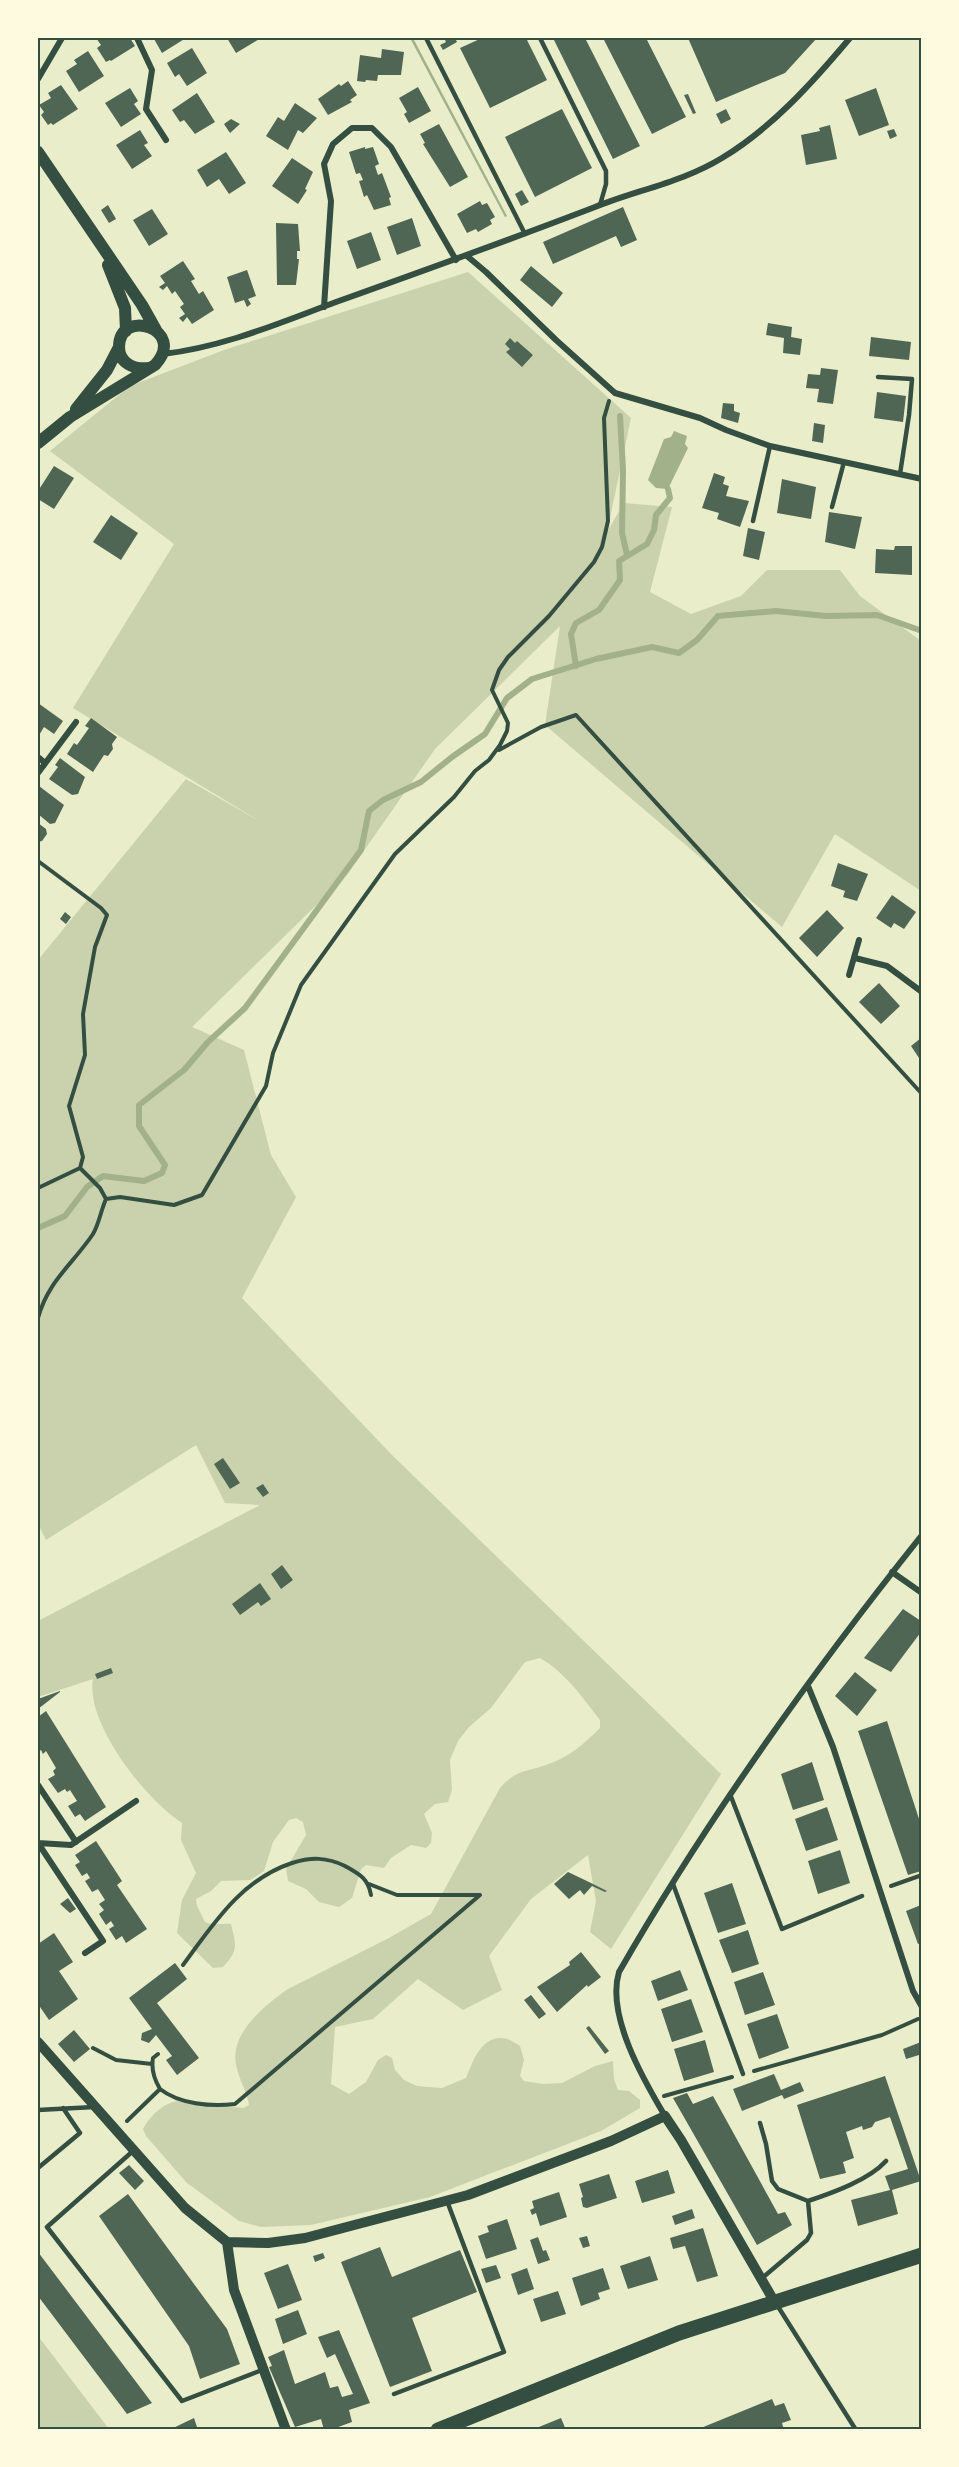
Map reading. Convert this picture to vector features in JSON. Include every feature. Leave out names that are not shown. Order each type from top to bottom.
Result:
[{"type":"main road","points":[[38,153],[142,305],[163,341],[162,355],[155,365],[70,417],[38,443]]},
{"type":"main road","points":[[70,417],[107,370],[126,331],[125,308],[100,244]]},
{"type":"main road","points":[[126,331],[138,325],[156,330]]},
{"type":"main road","points":[[119,347],[124,360],[129,365],[142,369],[149,368]]},
{"type":"main road","points":[[438,2430],[598,2364],[774,2301],[921,2255]]},
{"type":"street","points":[[38,79],[62,38]]},
{"type":"street","points":[[137,38],[152,70],[146,109],[166,140]]},
{"type":"street","points":[[162,355],[197,350],[240,338],[698,171],[722,158],[773,120],[850,38]]},
{"type":"street","points":[[324,307],[331,201],[324,164],[333,144],[352,128],[372,128],[391,147],[456,260]]},
{"type":"street","points":[[467,256],[615,393],[700,418],[771,446],[921,479]]},
{"type":"street","points":[[38,772],[76,722]]},
{"type":"street","points":[[38,757],[45,763]]},
{"type":"street","points":[[849,975],[859,940]]},
{"type":"street","points":[[855,958],[887,966],[921,992]]},
{"type":"street","points":[[774,2301],[655,2099],[633,2056],[623,2027],[615,1984],[626,1959],[729,1793],[921,1535]]},
{"type":"street","points":[[892,1572],[921,1593]]},
{"type":"street","points":[[808,1686],[823,1719],[913,1991],[921,2007]]},
{"type":"street","points":[[38,1785],[76,1842]]},
{"type":"street","points":[[38,1843],[71,1845],[136,1801]]},
{"type":"street","points":[[38,1843],[103,1941],[85,1953]]},
{"type":"street","points":[[38,2042],[115,2132],[185,2208],[227,2242],[268,2243],[305,2238],[468,2195],[611,2141],[665,2116]]},
{"type":"street","points":[[227,2242],[234,2290],[286,2430]]},
{"type":"lane","points":[[426,38],[525,234]]},
{"type":"lane","points":[[540,38],[606,171],[606,184],[600,205]]},
{"type":"lane","points":[[878,377],[912,380],[900,474]]},
{"type":"lane","points":[[753,521],[771,446]]},
{"type":"lane","points":[[832,507],[844,462]]},
{"type":"lane","points":[[729,1793],[782,1929],[862,1896]]},
{"type":"lane","points":[[673,1884],[742,2074]]},
{"type":"lane","points":[[38,2110],[94,2107]]},
{"type":"lane","points":[[38,2168],[80,2133],[63,2108]]},
{"type":"lane","points":[[760,2122],[766,2144],[771,2181],[778,2189],[808,2201],[857,2180],[881,2167],[886,2161]]},
{"type":"lane","points":[[133,2151],[47,2227],[182,2401],[262,2370]]},
{"type":"lane","points":[[393,2394],[504,2352],[447,2201]]},
{"type":"lane","points":[[761,2279],[807,2240],[812,2227],[808,2201]]},
{"type":"lane","points":[[774,2301],[856,2430]]},
{"type":"path","points":[[106,1199],[120,1197],[174,1205],[202,1195],[266,1086],[273,1053],[301,985],[395,854],[454,797],[474,771],[495,751],[507,731],[507,721],[492,690],[499,670],[508,657],[549,616],[594,562],[602,547],[608,521],[604,418],[607,404],[615,393]]},
{"type":"path","points":[[495,751],[541,727],[576,715],[921,1094]]},
{"type":"path","points":[[38,861],[101,908],[107,915],[95,947],[83,1014],[85,1055],[69,1106],[83,1157],[80,1168],[38,1188]]},
{"type":"path","points":[[38,1318],[50,1287],[94,1231],[106,1199],[100,1188],[80,1168]]},
{"type":"path","points":[[158,2054],[153,2058],[152,2064],[156,2081],[160,2089],[172,2097],[189,2102],[235,2104],[480,1895],[397,1895],[369,1884],[361,1875],[322,1858],[301,1861],[280,1867],[258,1879],[231,1902],[183,1965]]},
{"type":"path","points":[[879,1890],[921,1875]]},
{"type":"path","points":[[369,1884],[371,1895]]},
{"type":"path","points":[[655,2099],[882,2035],[921,2018]]},
{"type":"path","points":[[93,2048],[116,2060],[152,2064]]},
{"type":"path","points":[[115,2132],[160,2089]]},
{"type":"shaded area","points":[[410,38],[413,38],[507,216],[505,217]]},
{"type":"shaded area","points":[[468,272],[631,418],[607,532],[624,503],[672,507],[650,592],[691,614],[741,596],[767,570],[840,570],[860,596],[921,641],[921,891],[835,834],[782,927],[545,725],[560,626],[435,749],[347,875],[192,1027],[244,1050],[271,1155],[296,1197],[242,1298],[392,1455],[721,1774],[611,1949],[590,1932],[596,1901],[588,1855],[531,1899],[489,1956],[502,1990],[463,2010],[418,1979],[373,2019],[335,2027],[331,2084],[349,2094],[366,2082],[378,2060],[386,2055],[392,2058],[395,2070],[404,2080],[417,2086],[442,2088],[466,2078],[474,2058],[483,2046],[488,2041],[502,2038],[520,2046],[524,2060],[520,2076],[524,2081],[543,2084],[562,2083],[595,2066],[613,2061],[614,2079],[618,2090],[629,2091],[640,2100],[640,2108],[601,2131],[430,2197],[311,2225],[261,2227],[239,2221],[187,2183],[146,2136],[143,2129],[146,2124],[162,2107],[172,2102],[243,2108],[249,2105],[237,2069],[236,2053],[238,2041],[251,2021],[269,2003],[288,1989],[431,1914],[500,1788],[516,1775],[554,1762],[575,1750],[600,1728],[600,1720],[573,1686],[549,1664],[540,1658],[525,1662],[491,1708],[469,1727],[458,1741],[450,1760],[452,1790],[448,1802],[435,1804],[424,1814],[432,1833],[431,1843],[426,1848],[411,1845],[391,1858],[384,1868],[366,1865],[361,1869],[352,1898],[339,1907],[319,1902],[306,1889],[288,1881],[286,1869],[306,1835],[303,1822],[296,1818],[289,1820],[273,1842],[264,1871],[250,1880],[221,1881],[211,1891],[196,1899],[205,1922],[231,1924],[235,1942],[232,1956],[223,1967],[213,1968],[177,1933],[182,1900],[196,1873],[181,1840],[182,1823],[152,1797],[136,1779],[108,1738],[98,1717],[93,1697],[93,1679],[38,1697],[38,1621],[260,1505],[225,1503],[196,1445],[46,1540],[38,1524],[38,960],[186,779],[261,822],[73,708],[174,544],[50,451],[130,386],[224,350]]},
{"type":"shaded area","points":[[674,431],[687,436],[685,444],[688,448],[668,489],[656,488],[648,480],[664,439],[671,437]]},
{"type":"shaded area","points":[[38,2336],[109,2429],[38,2429]]},
{"type":"building","points":[[96,38],[130,38],[135,46],[106,62],[97,48],[101,45]]},
{"type":"building","points":[[186,38],[162,53],[154,39]]},
{"type":"building","points":[[227,38],[261,38],[236,53]]},
{"type":"building","points":[[444,38],[455,38],[457,42],[443,50],[440,45],[446,42]]},
{"type":"building","points":[[482,38],[526,38],[547,80],[490,108],[460,48]]},
{"type":"building","points":[[553,38],[585,38],[640,146],[613,159]]},
{"type":"building","points":[[603,38],[646,38],[686,117],[652,134]]},
{"type":"building","points":[[688,38],[817,38],[785,73],[716,102]]},
{"type":"building","points":[[192,48],[207,73],[187,86],[179,74],[175,77],[167,63]]},
{"type":"building","points":[[382,49],[404,52],[401,75],[378,75],[377,81],[357,81],[360,55],[381,58]]},
{"type":"building","points":[[88,51],[104,76],[79,92],[66,71],[77,64],[74,60]]},
{"type":"building","points":[[348,81],[357,95],[350,100],[352,102],[328,115],[318,99],[339,84],[341,86]]},
{"type":"building","points":[[61,85],[78,109],[53,125],[51,123],[48,125],[41,115],[44,112],[39,105],[51,98],[48,93]]},
{"type":"building","points":[[418,87],[431,111],[409,123],[404,114],[407,112],[399,98]]},
{"type":"building","points":[[130,88],[138,101],[134,104],[141,114],[121,127],[105,103]]},
{"type":"building","points":[[876,88],[889,125],[859,136],[845,100]]},
{"type":"building","points":[[197,93],[215,122],[195,134],[184,120],[180,122],[172,110]]},
{"type":"building","points":[[688,94],[696,113],[693,114],[684,95]]},
{"type":"building","points":[[295,103],[317,118],[303,133],[298,130],[288,150],[266,136],[278,117],[284,121]]},
{"type":"building","points":[[562,109],[592,168],[535,197],[505,137]]},
{"type":"building","points":[[726,109],[731,119],[721,124],[716,114]]},
{"type":"building","points":[[231,119],[240,124],[230,133],[224,124]]},
{"type":"building","points":[[439,124],[468,177],[450,187],[423,144],[425,143],[420,134]]},
{"type":"building","points":[[830,125],[837,159],[806,165],[801,135],[820,131],[819,128]]},
{"type":"building","points":[[894,129],[897,136],[890,139],[887,131]]},
{"type":"building","points":[[140,130],[148,143],[144,145],[152,156],[132,169],[116,145]]},
{"type":"building","points":[[365,147],[365,149],[373,147],[379,164],[375,166],[378,175],[382,173],[391,197],[389,198],[391,205],[374,210],[367,195],[364,197],[359,181],[363,180],[360,173],[356,174],[349,152]]},
{"type":"building","points":[[226,152],[246,183],[229,194],[219,179],[207,187],[197,170]]},
{"type":"building","points":[[292,158],[313,172],[305,189],[307,190],[298,204],[272,186]]},
{"type":"building","points":[[522,190],[529,202],[521,206],[515,194]]},
{"type":"building","points":[[480,201],[482,205],[487,203],[495,217],[490,220],[492,224],[478,232],[476,229],[467,233],[457,214]]},
{"type":"building","points":[[108,205],[116,219],[109,223],[101,210]]},
{"type":"building","points":[[623,207],[637,240],[621,247],[616,236],[553,264],[543,242]]},
{"type":"building","points":[[152,209],[168,234],[149,246],[133,220]]},
{"type":"building","points":[[412,218],[421,246],[397,255],[387,227]]},
{"type":"building","points":[[276,223],[298,224],[300,251],[297,251],[297,259],[299,259],[296,285],[277,285]]},
{"type":"building","points":[[371,232],[381,260],[357,269],[347,241]]},
{"type":"building","points":[[183,261],[195,279],[191,281],[199,294],[203,291],[214,310],[192,324],[187,317],[183,322],[179,318],[185,314],[180,307],[184,304],[175,291],[172,294],[167,286],[163,290],[159,287],[165,283],[160,276]]},
{"type":"building","points":[[531,266],[563,293],[552,307],[520,280]]},
{"type":"building","points":[[247,270],[256,296],[248,299],[251,304],[247,307],[244,300],[235,303],[227,277]]},
{"type":"building","points":[[768,323],[792,327],[791,337],[802,339],[800,355],[783,353],[784,338],[766,335]]},
{"type":"building","points":[[871,337],[911,342],[909,360],[869,356]]},
{"type":"building","points":[[510,338],[533,355],[522,367],[506,352],[510,349],[505,344]]},
{"type":"building","points":[[821,368],[838,370],[833,404],[817,402],[819,389],[806,388],[808,374],[820,375]]},
{"type":"building","points":[[877,392],[906,396],[903,422],[874,418]]},
{"type":"building","points":[[723,403],[734,404],[734,411],[740,413],[738,423],[721,418]]},
{"type":"building","points":[[814,423],[825,425],[823,443],[812,441]]},
{"type":"building","points":[[54,466],[74,478],[54,509],[38,499],[38,491]]},
{"type":"building","points":[[714,473],[725,477],[723,484],[729,486],[726,496],[749,501],[740,527],[717,519],[719,513],[702,508]]},
{"type":"building","points":[[782,479],[816,487],[811,519],[777,513]]},
{"type":"building","points":[[829,512],[862,517],[855,549],[825,542]]},
{"type":"building","points":[[111,515],[138,533],[121,560],[93,542]]},
{"type":"building","points":[[748,528],[765,532],[759,560],[743,556]]},
{"type":"building","points":[[895,546],[912,546],[912,575],[875,573],[876,549],[894,550]]},
{"type":"building","points":[[38,703],[63,721],[54,734],[44,727],[38,737]]},
{"type":"building","points":[[91,718],[117,737],[112,744],[113,749],[108,756],[104,755],[93,772],[67,754],[74,743],[77,745],[89,728],[85,726]]},
{"type":"building","points":[[60,758],[85,777],[78,794],[72,795],[49,779],[58,767],[55,765]]},
{"type":"building","points":[[39,786],[64,805],[55,823],[50,824],[38,814]]},
{"type":"building","points":[[38,823],[46,829],[47,834],[42,841],[38,842]]},
{"type":"building","points":[[838,863],[868,874],[857,901],[843,897],[845,891],[831,886]]},
{"type":"building","points":[[892,895],[916,912],[904,929],[894,923],[891,928],[876,918]]},
{"type":"building","points":[[827,910],[844,928],[817,957],[799,938]]},
{"type":"building","points":[[65,912],[71,917],[66,924],[60,919]]},
{"type":"building","points":[[879,983],[900,1006],[881,1024],[859,1002]]},
{"type":"building","points":[[921,1038],[921,1061],[911,1046]]},
{"type":"building","points":[[223,1458],[240,1483],[230,1489],[214,1464]]},
{"type":"building","points":[[263,1484],[269,1493],[263,1497],[256,1488]]},
{"type":"building","points":[[282,1565],[293,1580],[281,1589],[271,1574]]},
{"type":"building","points":[[260,1583],[271,1599],[261,1606],[258,1602],[240,1615],[232,1604]]},
{"type":"building","points":[[903,1609],[921,1621],[921,1632],[891,1672],[864,1658]]},
{"type":"building","points":[[111,1668],[113,1673],[97,1679],[95,1674]]},
{"type":"building","points":[[855,1672],[877,1690],[857,1716],[835,1696]]},
{"type":"building","points":[[60,1692],[38,1709],[38,1699]]},
{"type":"building","points":[[46,1711],[106,1807],[85,1821],[80,1814],[75,1817],[68,1806],[77,1801],[70,1790],[67,1792],[65,1789],[58,1793],[48,1779],[55,1775],[53,1771],[56,1768],[46,1751],[43,1754],[41,1750],[38,1752],[38,1717]]},
{"type":"building","points":[[887,1721],[921,1825],[921,1871],[908,1875],[858,1731]]},
{"type":"building","points":[[812,1762],[824,1800],[793,1810],[781,1774]]},
{"type":"building","points":[[827,1807],[838,1840],[806,1851],[795,1819]]},
{"type":"building","points":[[96,1841],[122,1881],[117,1885],[147,1929],[126,1943],[122,1936],[116,1940],[109,1929],[114,1926],[111,1921],[106,1925],[99,1914],[104,1910],[99,1904],[105,1900],[98,1889],[92,1892],[85,1881],[90,1878],[87,1873],[82,1876],[75,1865],[80,1862],[75,1855]]},
{"type":"building","points":[[840,1850],[850,1883],[818,1894],[808,1861]]},
{"type":"building","points":[[568,1872],[607,1891],[592,1886],[584,1895],[580,1890],[569,1899],[554,1884]]},
{"type":"building","points":[[732,1883],[746,1924],[718,1933],[704,1893]]},
{"type":"building","points":[[68,1898],[76,1909],[70,1913],[60,1904]]},
{"type":"building","points":[[921,1905],[921,1943],[918,1944],[906,1911]]},
{"type":"building","points":[[748,1930],[759,1964],[732,1973],[719,1940]]},
{"type":"building","points":[[54,1933],[73,1962],[59,1971],[78,1999],[49,2020],[38,2004],[38,1944]]},
{"type":"building","points":[[581,1952],[601,1977],[588,1987],[587,1985],[557,2012],[537,1987],[570,1965],[569,1962]]},
{"type":"building","points":[[175,1963],[187,1979],[157,2003],[199,2058],[177,2075],[166,2060],[172,2056],[156,2035],[149,2043],[141,2040],[142,2033],[152,2029],[129,1998]]},
{"type":"building","points":[[680,1970],[688,1990],[658,2001],[651,1981]]},
{"type":"building","points":[[763,1972],[775,2005],[745,2015],[734,1982]]},
{"type":"building","points":[[531,1995],[546,2014],[539,2019],[524,2000]]},
{"type":"building","points":[[691,1999],[703,2032],[672,2042],[661,2009]]},
{"type":"building","points":[[777,2014],[789,2048],[759,2059],[747,2024]]},
{"type":"building","points":[[589,2026],[609,2051],[605,2054],[586,2028]]},
{"type":"building","points":[[74,2030],[90,2049],[74,2062],[58,2044]]},
{"type":"building","points":[[705,2040],[714,2072],[684,2081],[674,2049]]},
{"type":"building","points":[[921,2042],[921,2061],[919,2055],[906,2059],[903,2049]]},
{"type":"building","points":[[774,2074],[781,2090],[800,2082],[804,2091],[784,2099],[782,2095],[742,2111],[733,2089]]},
{"type":"building","points":[[885,2076],[921,2181],[892,2190],[898,2214],[858,2226],[851,2200],[890,2190],[885,2176],[908,2169],[890,2117],[875,2122],[872,2127],[863,2130],[862,2126],[846,2132],[854,2158],[843,2162],[846,2173],[820,2179],[797,2105]]},
{"type":"building","points":[[687,2093],[693,2104],[713,2096],[778,2214],[785,2212],[792,2225],[757,2245],[673,2098]]},
{"type":"building","points":[[129,2165],[144,2181],[135,2190],[119,2173]]},
{"type":"building","points":[[668,2170],[675,2193],[642,2203],[635,2181]]},
{"type":"building","points":[[609,2174],[617,2198],[587,2208],[583,2207],[579,2184]]},
{"type":"building","points":[[559,2192],[567,2217],[540,2226],[536,2213],[532,2215],[530,2210],[534,2208],[532,2201]]},
{"type":"building","points":[[128,2194],[227,2329],[240,2364],[200,2379],[189,2346],[99,2216]]},
{"type":"building","points":[[692,2209],[695,2218],[675,2225],[672,2216]]},
{"type":"building","points":[[507,2219],[517,2249],[486,2259],[478,2236],[489,2232],[487,2226]]},
{"type":"building","points":[[703,2228],[718,2276],[697,2282],[685,2246],[673,2249],[670,2238]]},
{"type":"building","points":[[587,2236],[590,2246],[583,2248],[579,2238]]},
{"type":"building","points":[[538,2237],[543,2251],[546,2250],[550,2260],[538,2264],[530,2240]]},
{"type":"building","points":[[380,2247],[392,2277],[460,2250],[477,2292],[412,2318],[432,2371],[390,2387],[341,2262]]},
{"type":"building","points":[[38,2252],[152,2403],[127,2414],[38,2296]]},
{"type":"building","points":[[323,2253],[325,2258],[315,2262],[313,2256]]},
{"type":"building","points":[[650,2256],[658,2280],[628,2289],[620,2266]]},
{"type":"building","points":[[288,2264],[302,2300],[278,2309],[264,2273]]},
{"type":"building","points":[[496,2265],[501,2278],[486,2283],[481,2269]]},
{"type":"building","points":[[527,2268],[534,2289],[518,2295],[511,2274]]},
{"type":"building","points":[[603,2268],[610,2289],[598,2293],[600,2299],[581,2306],[572,2278]]},
{"type":"building","points":[[558,2291],[566,2314],[541,2322],[533,2299]]},
{"type":"building","points":[[298,2310],[307,2334],[283,2344],[275,2319]]},
{"type":"building","points":[[339,2330],[370,2403],[349,2410],[352,2422],[330,2430],[324,2430],[321,2419],[295,2427],[269,2367],[272,2366],[268,2357],[284,2350],[295,2384],[325,2372],[330,2388],[338,2386],[342,2397],[353,2394],[335,2354],[327,2358],[318,2337]]},
{"type":"building","points":[[772,2399],[775,2406],[784,2403],[791,2420],[782,2423],[784,2430],[696,2430]]},
{"type":"building","points":[[194,2418],[198,2430],[169,2430]]},
{"type":"building","points":[[561,2418],[566,2430],[534,2430],[534,2429]]},
{"type":"waterway","points":[[620,416],[623,470],[622,533],[627,555]]},
{"type":"waterway","points":[[576,666],[571,634],[576,623],[599,610],[620,580],[619,561],[647,544],[654,530],[656,515],[670,498],[668,489]]},
{"type":"waterway","points":[[38,1228],[65,1216],[87,1187],[103,1176],[144,1181],[162,1173],[165,1165],[139,1126],[139,1105],[184,1070],[208,1042],[245,1008],[361,850],[369,811],[383,800],[421,782],[485,734],[507,698],[532,679],[596,659],[652,647],[679,653],[697,640],[718,616],[776,611],[826,616],[877,615],[922,631]]}]
